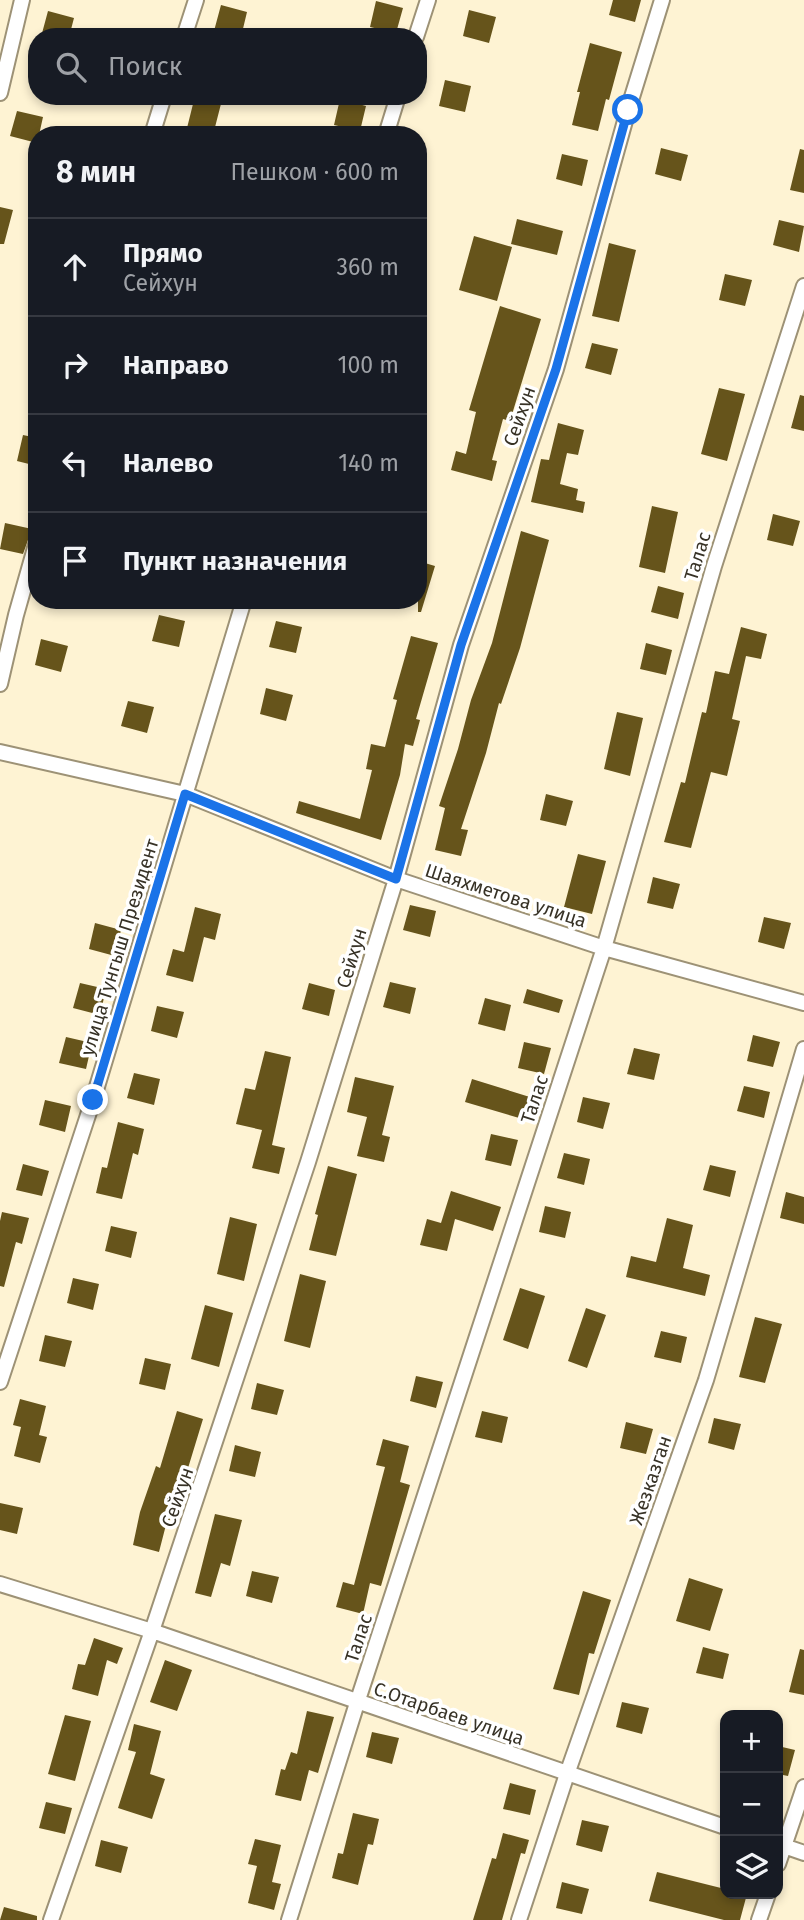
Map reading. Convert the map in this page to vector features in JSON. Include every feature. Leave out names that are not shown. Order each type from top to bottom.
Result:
[{"type":"street","points":[[0,93],[22,0]]},
{"type":"street","points":[[187,28],[196,0]]},
{"type":"street","points":[[419,28],[428,0]]},
{"type":"street","name":"Сейхун","points":[[51,1920],[152,1631],[308,1162],[396,879],[461,645],[556,369],[628,110],[662,0]]},
{"type":"street","points":[[155,126],[161,105]]},
{"type":"street","points":[[389,126],[395,105]]},
{"type":"street","name":"Талас","points":[[289,1920],[357,1703],[604,948],[713,566],[804,286]]},
{"type":"street","points":[[0,684],[28,573]]},
{"type":"street","name":"улица Тунгыш Президент","points":[[0,1382],[93,1100],[241,609]]},
{"type":"street","name":"Шаяхметова улица","points":[[0,752],[185,794],[396,879],[604,948],[804,1003]]},
{"type":"street","name":"Жезказган","points":[[519,1920],[567,1774],[706,1380],[804,1049]]},
{"type":"street","name":"С.Отарбаев улица","points":[[0,1584],[152,1631],[720,1825]]},
{"type":"street","points":[[783,1840],[804,1787]]},
{"type":"street","points":[[783,1846],[804,1853]]},
{"type":"street","points":[[759,1920],[766,1899]]},
{"type":"building","points":[[613,0],[641,0],[635,22],[609,15]]},
{"type":"building","points":[[376,1],[403,8],[397,28],[370,27]]},
{"type":"building","points":[[221,5],[247,12],[243,28],[215,28]]},
{"type":"building","points":[[469,10],[496,17],[489,43],[463,36]]},
{"type":"building","points":[[48,11],[74,18],[71,28],[43,28]]},
{"type":"building","points":[[590,43],[622,52],[598,131],[572,125],[580,92],[577,92]]},
{"type":"building","points":[[445,80],[471,86],[465,112],[439,106]]},
{"type":"building","points":[[193,105],[221,105],[215,126],[188,126]]},
{"type":"building","points":[[339,105],[366,106],[361,126],[334,125]]},
{"type":"building","points":[[17,111],[43,117],[41,126],[28,126],[28,141],[10,136]]},
{"type":"building","points":[[661,148],[688,155],[681,181],[655,174]]},
{"type":"building","points":[[800,149],[804,150],[804,193],[790,190]]},
{"type":"building","points":[[562,154],[588,160],[582,186],[556,179]]},
{"type":"building","points":[[0,207],[13,210],[4,244],[0,244]]},
{"type":"building","points":[[517,219],[563,231],[557,255],[511,244]]},
{"type":"building","points":[[779,220],[804,226],[799,252],[773,245]]},
{"type":"building","points":[[474,236],[512,247],[497,301],[459,290]]},
{"type":"building","points":[[609,243],[636,250],[619,322],[592,316]]},
{"type":"building","points":[[725,274],[752,280],[745,306],[719,300]]},
{"type":"building","points":[[500,306],[541,319],[510,421],[503,419],[492,460],[497,461],[492,481],[451,470],[456,451],[466,454],[476,412],[469,410]]},
{"type":"building","points":[[592,343],[618,349],[611,375],[585,368]]},
{"type":"building","points":[[719,388],[745,394],[727,461],[701,454]]},
{"type":"building","points":[[800,395],[804,396],[804,431],[791,428]]},
{"type":"building","points":[[558,423],[584,430],[578,455],[567,453],[560,484],[578,489],[576,500],[585,502],[583,513],[531,502],[541,459],[549,460]]},
{"type":"building","points":[[23,435],[28,436],[28,464],[17,461]]},
{"type":"building","points":[[652,506],[678,512],[665,573],[639,567]]},
{"type":"building","points":[[773,514],[800,521],[793,546],[767,540]]},
{"type":"building","points":[[5,523],[28,528],[28,540],[23,554],[0,549]]},
{"type":"building","points":[[521,531],[549,540],[520,648],[501,704],[499,703],[461,829],[468,830],[461,856],[435,850],[445,808],[439,806],[471,700],[492,643]]},
{"type":"building","points":[[427,564],[435,566],[427,592]]},
{"type":"building","points":[[658,586],[684,593],[678,619],[651,612]]},
{"type":"building","points":[[159,615],[185,621],[179,647],[152,641]]},
{"type":"building","points":[[276,621],[302,627],[296,653],[269,647]]},
{"type":"building","points":[[741,627],[767,634],[761,659],[746,656],[732,719],[740,721],[727,776],[711,772],[691,848],[664,842],[681,782],[685,783],[702,712],[706,713],[715,671],[729,674]]},
{"type":"building","points":[[411,636],[438,643],[416,719],[420,720],[413,746],[405,744],[400,775],[381,840],[296,813],[299,801],[360,819],[372,770],[366,769],[371,744],[385,747],[397,700],[393,699]]},
{"type":"building","points":[[41,639],[68,646],[61,672],[35,665]]},
{"type":"building","points":[[646,643],[672,650],[666,675],[640,669]]},
{"type":"building","points":[[266,688],[293,695],[286,721],[260,714]]},
{"type":"building","points":[[128,701],[154,707],[147,733],[121,726]]},
{"type":"building","points":[[617,712],[643,718],[630,776],[604,769]]},
{"type":"building","points":[[546,794],[573,801],[566,826],[540,820]]},
{"type":"building","points":[[578,854],[606,861],[592,914],[564,907]]},
{"type":"building","points":[[653,877],[680,884],[673,909],[647,903]]},
{"type":"building","points":[[410,905],[436,911],[430,937],[403,930]]},
{"type":"building","points":[[195,907],[221,914],[215,940],[204,937],[193,982],[166,975],[173,949],[184,952]]},
{"type":"building","points":[[764,917],[791,923],[784,949],[758,942]]},
{"type":"building","points":[[95,923],[121,930],[115,956],[89,949]]},
{"type":"building","points":[[390,982],[416,988],[410,1014],[383,1007]]},
{"type":"building","points":[[80,983],[106,989],[100,1015],[73,1008]]},
{"type":"building","points":[[309,983],[335,990],[329,1016],[302,1009]]},
{"type":"building","points":[[527,989],[563,1000],[559,1013],[523,1003]]},
{"type":"building","points":[[485,998],[511,1005],[505,1031],[478,1024]]},
{"type":"building","points":[[157,1006],[184,1012],[177,1038],[151,1031]]},
{"type":"building","points":[[753,1035],[780,1042],[773,1067],[747,1061]]},
{"type":"building","points":[[66,1037],[92,1043],[86,1069],[59,1063]]},
{"type":"building","points":[[524,1042],[551,1048],[544,1074],[518,1068]]},
{"type":"building","points":[[634,1048],[660,1054],[654,1080],[627,1074]]},
{"type":"building","points":[[265,1051],[291,1057],[272,1145],[285,1148],[279,1174],[252,1168],[262,1130],[236,1124],[245,1088],[255,1090]]},
{"type":"building","points":[[134,1073],[160,1079],[154,1105],[127,1098]]},
{"type":"building","points":[[355,1077],[394,1086],[382,1135],[390,1137],[384,1162],[357,1156],[367,1117],[347,1112]]},
{"type":"building","points":[[472,1079],[533,1098],[526,1120],[465,1102]]},
{"type":"building","points":[[744,1086],[770,1092],[764,1118],[737,1111]]},
{"type":"building","points":[[583,1097],[610,1103],[603,1129],[577,1122]]},
{"type":"building","points":[[45,1100],[71,1106],[65,1132],[39,1125]]},
{"type":"building","points":[[118,1122],[144,1129],[138,1155],[133,1153],[122,1199],[96,1193],[102,1167],[107,1168]]},
{"type":"building","points":[[491,1134],[518,1140],[511,1166],[485,1160]]},
{"type":"building","points":[[564,1153],[590,1159],[584,1185],[557,1178]]},
{"type":"building","points":[[23,1164],[49,1171],[42,1196],[16,1190]]},
{"type":"building","points":[[710,1165],[736,1171],[730,1197],[703,1190]]},
{"type":"building","points":[[328,1166],[357,1174],[336,1256],[309,1250]]},
{"type":"building","points":[[451,1191],[501,1207],[493,1231],[455,1219],[447,1251],[420,1245],[427,1219],[441,1223]]},
{"type":"building","points":[[786,1192],[804,1197],[804,1224],[780,1218]]},
{"type":"building","points":[[545,1206],[571,1212],[565,1238],[539,1232]]},
{"type":"building","points":[[2,1212],[29,1218],[22,1244],[16,1242],[4,1287],[0,1286]]},
{"type":"building","points":[[230,1217],[257,1224],[244,1281],[217,1274]]},
{"type":"building","points":[[667,1218],[693,1225],[683,1268],[710,1275],[705,1296],[626,1277],[631,1256],[656,1262]]},
{"type":"building","points":[[111,1226],[137,1232],[131,1258],[105,1251]]},
{"type":"building","points":[[300,1274],[326,1281],[310,1348],[284,1341]]},
{"type":"building","points":[[73,1278],[99,1284],[93,1310],[67,1303]]},
{"type":"building","points":[[520,1288],[545,1296],[528,1349],[503,1340]]},
{"type":"building","points":[[205,1305],[233,1313],[219,1367],[191,1359]]},
{"type":"building","points":[[586,1308],[606,1315],[587,1368],[568,1361]]},
{"type":"building","points":[[755,1317],[782,1324],[765,1383],[739,1377]]},
{"type":"building","points":[[661,1331],[687,1337],[681,1363],[654,1357]]},
{"type":"building","points":[[45,1335],[72,1341],[65,1367],[39,1361]]},
{"type":"building","points":[[145,1358],[171,1364],[165,1390],[139,1384]]},
{"type":"building","points":[[416,1376],[443,1382],[436,1408],[410,1401]]},
{"type":"building","points":[[257,1383],[284,1390],[277,1415],[251,1409]]},
{"type":"building","points":[[20,1399],[46,1406],[39,1435],[47,1437],[40,1463],[14,1456],[21,1427],[13,1425]]},
{"type":"building","points":[[177,1411],[203,1419],[185,1478],[169,1522],[167,1521],[159,1552],[133,1545],[140,1512],[156,1466],[160,1468]]},
{"type":"building","points":[[482,1411],[508,1417],[502,1443],[475,1437]]},
{"type":"building","points":[[714,1418],[741,1424],[734,1450],[708,1443]]},
{"type":"building","points":[[626,1422],[653,1429],[646,1454],[620,1448]]},
{"type":"building","points":[[383,1439],[409,1446],[400,1482],[410,1485],[381,1586],[370,1583],[363,1614],[336,1607],[343,1582],[354,1585],[385,1467],[376,1465]]},
{"type":"building","points":[[235,1445],[261,1452],[255,1477],[229,1471]]},
{"type":"building","points":[[0,1503],[23,1508],[17,1534],[0,1530]]},
{"type":"building","points":[[215,1514],[242,1520],[230,1566],[221,1563],[211,1597],[195,1593]]},
{"type":"building","points":[[252,1571],[279,1577],[272,1603],[246,1596]]},
{"type":"building","points":[[689,1578],[723,1589],[710,1631],[676,1621]]},
{"type":"building","points":[[583,1591],[611,1600],[594,1654],[589,1653],[579,1695],[553,1689]]},
{"type":"building","points":[[94,1638],[123,1648],[117,1664],[107,1660],[98,1696],[72,1689],[78,1664],[85,1665]]},
{"type":"building","points":[[703,1647],[729,1654],[723,1679],[696,1673]]},
{"type":"building","points":[[800,1649],[804,1650],[804,1695],[789,1692]]},
{"type":"building","points":[[165,1660],[192,1670],[177,1711],[150,1702]]},
{"type":"building","points":[[622,1702],[649,1708],[642,1734],[616,1727]]},
{"type":"building","points":[[307,1711],[334,1717],[318,1773],[309,1770],[301,1801],[275,1795],[281,1769],[285,1770],[291,1752],[297,1754]]},
{"type":"building","points":[[65,1715],[91,1721],[75,1781],[48,1774]]},
{"type":"building","points":[[134,1724],[161,1731],[150,1774],[165,1779],[152,1819],[118,1808],[136,1752],[128,1750]]},
{"type":"building","points":[[372,1732],[399,1738],[392,1764],[366,1757]]},
{"type":"building","points":[[783,1747],[795,1750],[788,1776],[783,1775]]},
{"type":"building","points":[[510,1783],[536,1790],[530,1815],[503,1809]]},
{"type":"building","points":[[46,1802],[72,1808],[65,1834],[39,1828]]},
{"type":"building","points":[[353,1813],[379,1819],[373,1845],[368,1844],[358,1885],[332,1878],[338,1853],[343,1854]]},
{"type":"building","points":[[582,1820],[609,1826],[602,1852],[576,1845]]},
{"type":"building","points":[[503,1833],[529,1840],[525,1854],[521,1853],[502,1920],[473,1920],[492,1858],[496,1859]]},
{"type":"building","points":[[255,1839],[281,1845],[272,1882],[281,1884],[274,1910],[248,1903],[257,1866],[248,1864]]},
{"type":"building","points":[[101,1840],[128,1847],[121,1873],[95,1866]]},
{"type":"building","points":[[657,1872],[720,1888],[720,1899],[746,1899],[740,1920],[724,1920],[649,1901]]},
{"type":"building","points":[[562,1882],[589,1889],[582,1914],[556,1908]]},
{"type":"building","points":[[4,1907],[37,1916],[37,1920],[0,1920]]},
{"type":"route","points":[[93,1100],[185,794],[396,879],[461,645],[556,369],[628,110]]}]
